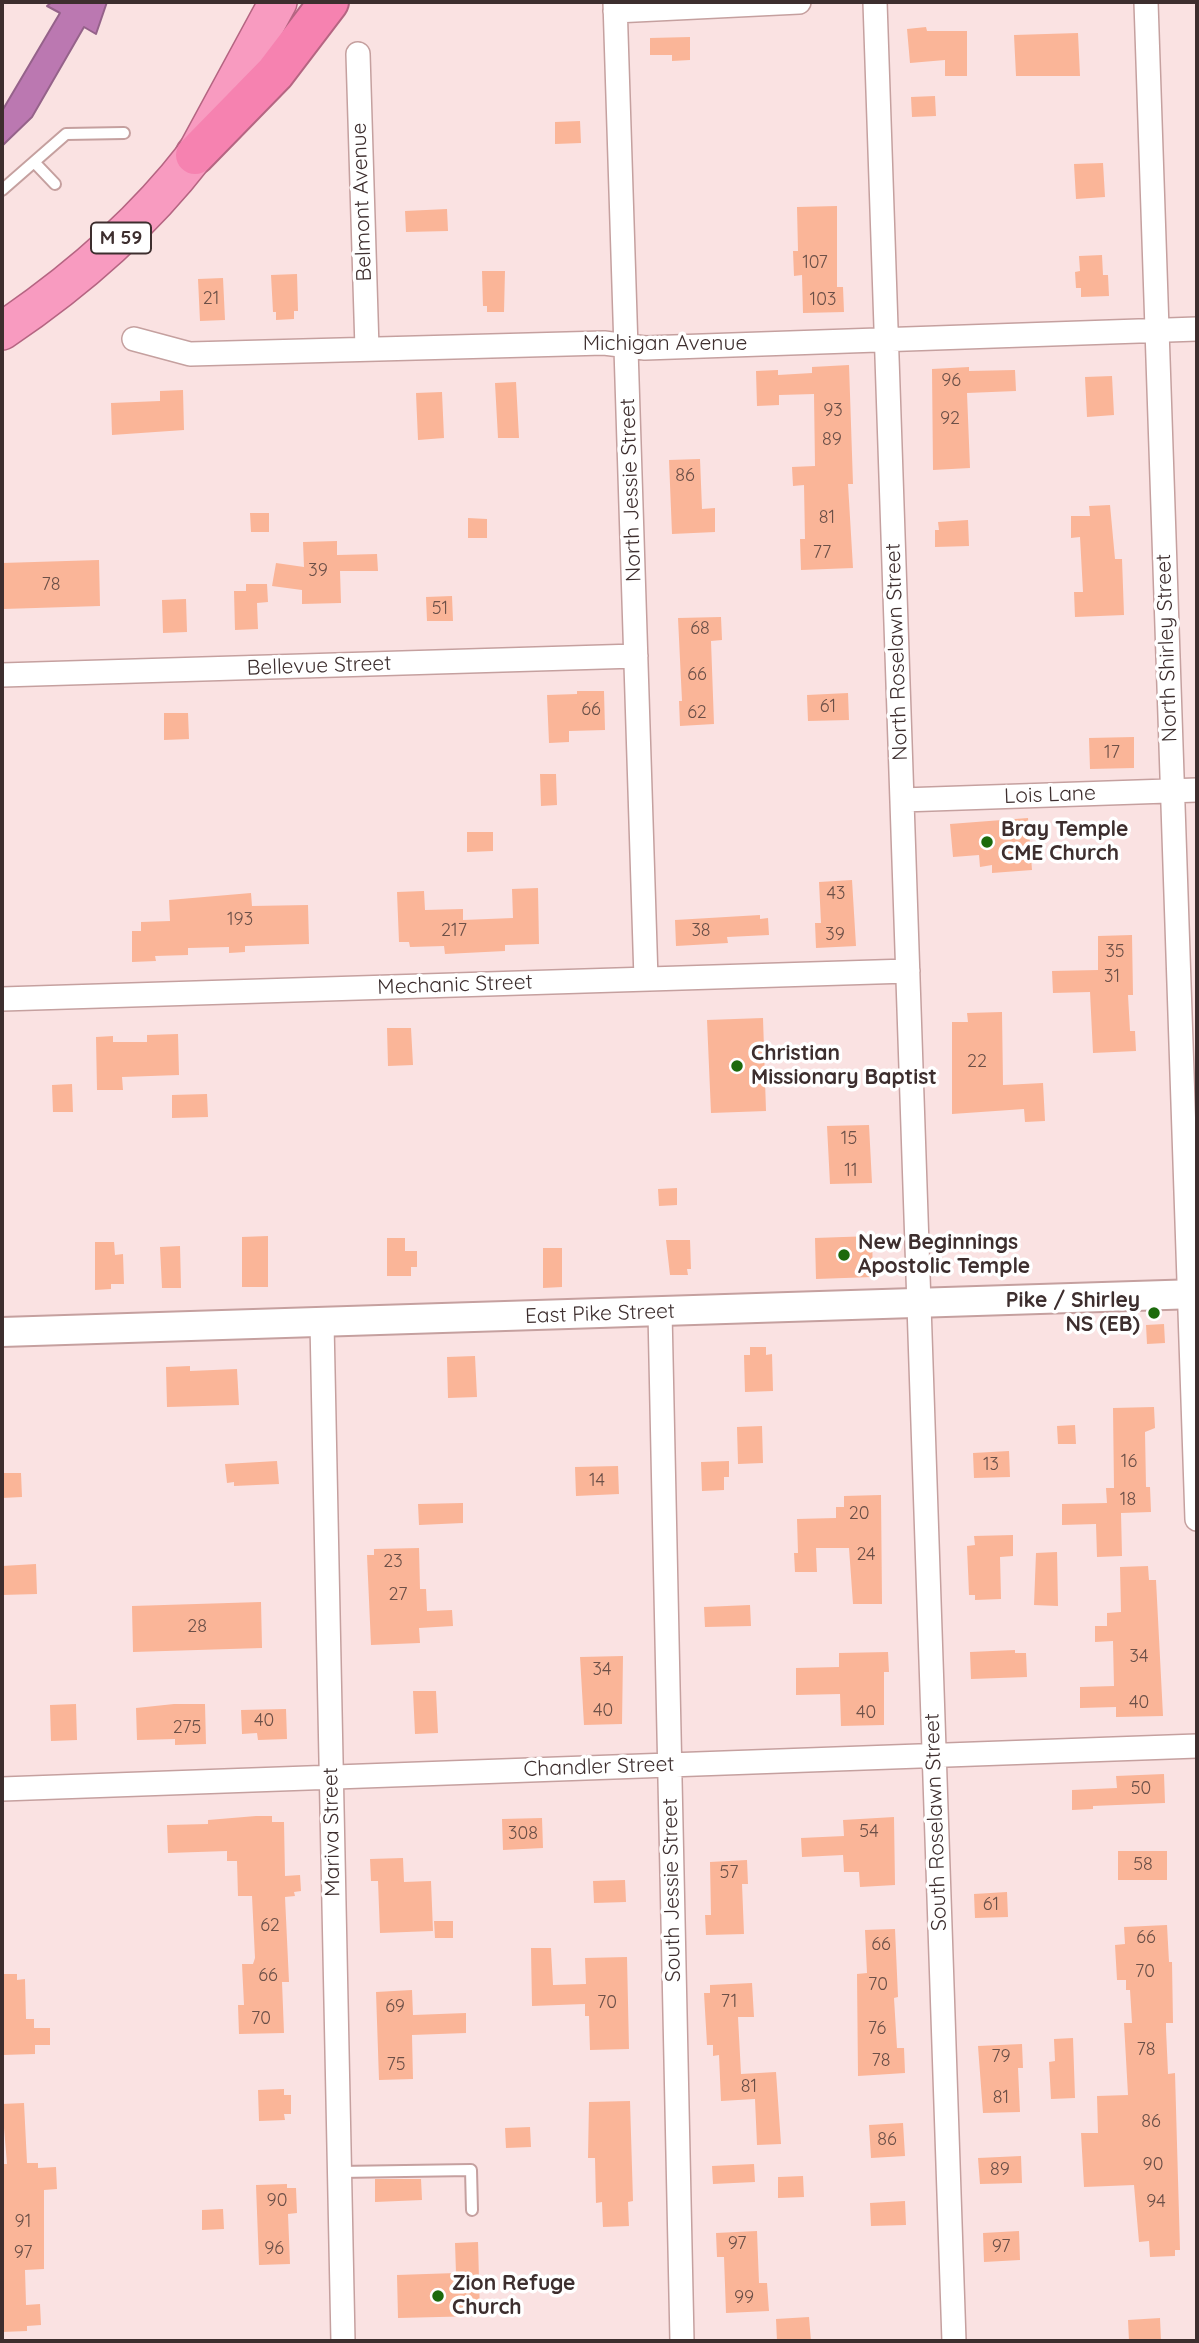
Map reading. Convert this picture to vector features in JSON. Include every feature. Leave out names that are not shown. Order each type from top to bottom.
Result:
[{"type":"highway","points":[[195,155],[278,2]]},
{"type":"highway","name":"M 59","points":[[2,331],[57,292],[111,248],[161,197],[195,155],[275,73],[329,2]]},
{"type":"street","points":[[615,6],[799,2]]},
{"type":"street","name":"North Roselawn Street","points":[[875,2],[919,1303]]},
{"type":"street","name":"North Shirley Street","points":[[1146,2],[1172,790],[1193,1294],[1197,1520]]},
{"type":"street","name":"North Jessie Street","points":[[615,6],[646,979]]},
{"type":"street","name":"Belmont Avenue","points":[[358,54],[367,349]]},
{"type":"street","name":"Michigan Avenue","points":[[134,339],[190,354],[604,343],[626,346],[1197,328]]},
{"type":"street","name":"Bellevue Street","points":[[2,676],[635,656]]},
{"type":"street","name":"Lois Lane","points":[[902,800],[1197,790]]},
{"type":"street","name":"Mechanic Street","points":[[2,999],[908,971]]},
{"type":"street","name":"East Pike Street","points":[[2,1332],[1193,1294]]},
{"type":"street","name":"South Roselawn Street","points":[[919,1303],[954,2341]]},
{"type":"street","name":"South Jessie Street","points":[[660,1312],[682,2341]]},
{"type":"street","name":"Mariva Street","points":[[322,1323],[343,2341]]},
{"type":"street","name":"Chandler Street","points":[[2,1789],[1197,1746]]},
{"type":"lane","points":[[2,190],[35,163],[52,143],[66,134],[124,132]]},
{"type":"lane","points":[[35,163],[55,184]]},
{"type":"lane","points":[[339,2172],[471,2169],[472,2210]]},
{"type":"shaded area","points":[[52,2],[107,2],[96,34],[84,27],[32,117],[2,146],[2,111],[60,13],[47,6]]},
{"type":"building","points":[[926,27],[927,31],[967,31],[967,76],[945,76],[945,60],[910,63],[907,29]]},
{"type":"building","points":[[1078,33],[1080,76],[1016,76],[1014,35]]},
{"type":"building","points":[[690,37],[690,60],[672,61],[672,55],[650,55],[650,38]]},
{"type":"building","points":[[935,96],[936,116],[912,117],[911,97]]},
{"type":"building","points":[[580,121],[581,143],[555,144],[555,122]]},
{"type":"building","points":[[1103,163],[1105,197],[1076,199],[1074,164]]},
{"type":"building","points":[[837,206],[837,287],[843,287],[844,312],[803,313],[802,275],[794,276],[793,251],[798,251],[797,207]]},
{"type":"building","points":[[447,209],[448,231],[406,232],[405,211]]},
{"type":"building","points":[[1102,255],[1103,275],[1108,275],[1109,296],[1081,297],[1081,288],[1076,288],[1075,272],[1080,271],[1079,256]]},
{"type":"building","points":[[482,271],[505,271],[504,312],[487,312],[487,306],[483,306]]},
{"type":"building","points":[[297,274],[298,311],[294,311],[294,319],[276,320],[271,275]]},
{"type":"building","points":[[223,278],[225,320],[200,321],[198,279]]},
{"type":"building","points":[[849,365],[853,484],[848,484],[853,568],[801,570],[800,539],[805,539],[804,485],[793,486],[792,467],[815,466],[814,394],[779,395],[779,405],[757,406],[756,371],[778,370],[778,375],[812,373],[812,367]]},
{"type":"building","points":[[969,367],[969,371],[1015,370],[1016,391],[967,393],[970,468],[933,470],[932,369]]},
{"type":"building","points":[[1112,376],[1114,415],[1087,417],[1085,377]]},
{"type":"building","points":[[516,382],[519,438],[498,438],[495,383]]},
{"type":"building","points":[[183,390],[184,430],[112,435],[111,403],[160,401],[160,391]]},
{"type":"building","points":[[442,392],[444,438],[418,440],[416,393]]},
{"type":"building","points":[[700,459],[702,509],[715,508],[715,532],[672,534],[669,460]]},
{"type":"building","points":[[1110,505],[1115,559],[1122,559],[1124,615],[1075,617],[1074,592],[1083,592],[1080,537],[1071,538],[1071,516],[1090,516],[1089,506]]},
{"type":"building","points":[[250,513],[269,513],[269,532],[251,532]]},
{"type":"building","points":[[468,518],[487,519],[487,538],[468,538]]},
{"type":"building","points":[[968,520],[969,546],[935,547],[938,522]]},
{"type":"building","points":[[337,541],[337,555],[377,554],[378,571],[340,571],[341,603],[302,604],[302,590],[272,586],[276,563],[304,567],[303,542]]},
{"type":"building","points":[[99,560],[100,606],[3,609],[2,563]]},
{"type":"building","points":[[246,584],[267,584],[268,602],[257,603],[258,629],[235,630],[234,591],[246,591]]},
{"type":"building","points":[[452,596],[453,621],[427,621],[426,597]]},
{"type":"building","points":[[186,599],[187,632],[163,633],[162,600]]},
{"type":"building","points":[[721,617],[722,640],[711,641],[714,724],[680,726],[679,701],[682,701],[678,618]]},
{"type":"building","points":[[577,691],[604,691],[605,730],[569,731],[569,742],[549,743],[547,695],[577,694]]},
{"type":"building","points":[[848,693],[849,720],[808,721],[807,695]]},
{"type":"building","points":[[164,713],[188,713],[189,739],[164,740]]},
{"type":"building","points":[[1134,737],[1134,768],[1090,769],[1089,738]]},
{"type":"building","points":[[540,774],[556,774],[557,805],[541,806]]},
{"type":"building","name":"Bray Temple CME Church","points":[[1028,818],[1032,870],[992,873],[992,865],[980,867],[979,855],[953,857],[950,824]]},
{"type":"building","points":[[467,832],[493,832],[493,851],[467,852]]},
{"type":"building","points":[[852,880],[856,946],[816,948],[815,923],[821,923],[819,882]]},
{"type":"building","points":[[538,888],[539,944],[505,945],[505,951],[445,954],[444,946],[410,947],[409,942],[399,942],[397,892],[424,891],[425,910],[463,909],[463,920],[513,918],[512,889]]},
{"type":"building","points":[[251,893],[252,906],[308,905],[309,944],[245,946],[245,952],[229,953],[229,947],[188,948],[188,955],[155,956],[156,961],[132,962],[132,931],[141,931],[141,922],[170,921],[169,900]]},
{"type":"building","points":[[760,915],[760,919],[768,918],[769,935],[727,937],[728,943],[676,946],[675,920]]},
{"type":"building","points":[[1132,935],[1133,995],[1128,995],[1130,1031],[1135,1031],[1136,1051],[1093,1053],[1090,992],[1053,993],[1052,971],[1098,970],[1098,936]]},
{"type":"building","points":[[1002,1012],[1003,1085],[1043,1083],[1045,1121],[1025,1122],[1024,1109],[952,1114],[952,1022],[968,1022],[967,1013]]},
{"type":"building","name":"Christian Missionary Baptist","points":[[763,1018],[766,1111],[711,1113],[707,1020]]},
{"type":"building","points":[[387,1028],[411,1028],[413,1065],[388,1066]]},
{"type":"building","points":[[178,1034],[179,1075],[122,1077],[123,1090],[97,1090],[96,1037],[113,1036],[113,1042],[147,1042],[147,1035]]},
{"type":"building","points":[[72,1084],[73,1112],[53,1112],[52,1085]]},
{"type":"building","points":[[207,1094],[208,1117],[172,1118],[172,1095]]},
{"type":"building","points":[[869,1125],[872,1183],[830,1184],[827,1126]]},
{"type":"building","points":[[677,1188],[677,1205],[659,1206],[658,1189]]},
{"type":"building","points":[[268,1236],[268,1287],[242,1287],[242,1237]]},
{"type":"building","name":"New Beginnings Apostolic Temple","points":[[872,1236],[873,1277],[816,1279],[815,1238]]},
{"type":"building","points":[[387,1238],[405,1238],[405,1251],[417,1251],[417,1267],[411,1267],[411,1276],[387,1276]]},
{"type":"building","points":[[666,1240],[690,1240],[691,1269],[687,1269],[688,1275],[670,1275]]},
{"type":"building","points":[[95,1242],[114,1242],[115,1255],[123,1254],[124,1284],[111,1284],[111,1289],[95,1290]]},
{"type":"building","points":[[180,1246],[181,1288],[162,1288],[160,1247]]},
{"type":"building","points":[[543,1248],[562,1248],[562,1287],[543,1288]]},
{"type":"building","points":[[1164,1324],[1165,1343],[1147,1344],[1146,1325]]},
{"type":"building","points":[[750,1347],[766,1347],[766,1355],[772,1354],[773,1391],[745,1392],[744,1355],[750,1355]]},
{"type":"building","points":[[475,1356],[477,1397],[448,1398],[447,1357]]},
{"type":"building","points":[[190,1366],[190,1371],[237,1369],[239,1405],[167,1407],[166,1367]]},
{"type":"building","points":[[1154,1407],[1155,1428],[1145,1432],[1146,1487],[1150,1487],[1151,1512],[1121,1513],[1122,1556],[1097,1557],[1096,1524],[1062,1525],[1062,1504],[1107,1503],[1106,1488],[1114,1488],[1113,1408]]},
{"type":"building","points":[[1075,1425],[1076,1444],[1058,1444],[1057,1426]]},
{"type":"building","points":[[762,1426],[763,1463],[738,1464],[737,1427]]},
{"type":"building","points":[[1009,1451],[1010,1477],[974,1478],[973,1453]]},
{"type":"building","points":[[277,1461],[279,1484],[234,1486],[234,1482],[227,1483],[225,1464]]},
{"type":"building","points":[[729,1461],[729,1477],[724,1477],[724,1490],[702,1491],[701,1462]]},
{"type":"building","points":[[618,1466],[619,1494],[576,1496],[575,1467]]},
{"type":"building","points":[[2,1473],[21,1473],[22,1497],[2,1498]]},
{"type":"building","points":[[881,1495],[882,1604],[853,1604],[849,1548],[816,1548],[817,1572],[795,1572],[794,1553],[798,1553],[797,1519],[836,1518],[836,1507],[844,1507],[844,1496]]},
{"type":"building","points":[[463,1503],[463,1523],[419,1525],[418,1504]]},
{"type":"building","points":[[1013,1535],[1013,1556],[1000,1557],[1001,1599],[975,1600],[975,1595],[969,1595],[967,1546],[975,1545],[974,1536]]},
{"type":"building","points":[[419,1548],[420,1589],[426,1589],[427,1611],[452,1610],[453,1626],[419,1628],[420,1643],[371,1645],[367,1555],[374,1555],[374,1549]]},
{"type":"building","points":[[1057,1552],[1058,1606],[1034,1605],[1036,1553]]},
{"type":"building","points":[[36,1564],[37,1594],[2,1595],[2,1566]]},
{"type":"building","points":[[1148,1566],[1149,1580],[1156,1580],[1163,1716],[1116,1717],[1116,1707],[1080,1708],[1080,1687],[1114,1686],[1113,1641],[1095,1642],[1095,1626],[1107,1626],[1107,1613],[1121,1612],[1120,1567]]},
{"type":"building","points":[[261,1602],[262,1648],[133,1652],[132,1606]]},
{"type":"building","points":[[750,1605],[751,1626],[705,1627],[704,1607]]},
{"type":"building","points":[[1015,1650],[1015,1653],[1026,1653],[1027,1677],[971,1679],[970,1652]]},
{"type":"building","points":[[888,1652],[889,1672],[884,1672],[884,1725],[841,1726],[840,1694],[796,1695],[796,1668],[839,1667],[839,1653]]},
{"type":"building","points":[[623,1656],[622,1724],[584,1725],[580,1657]]},
{"type":"building","points":[[413,1691],[436,1691],[438,1733],[415,1734]]},
{"type":"building","points":[[76,1704],[77,1740],[51,1741],[50,1705]]},
{"type":"building","points":[[205,1704],[206,1744],[175,1745],[175,1739],[137,1740],[136,1708]]},
{"type":"building","points":[[286,1709],[287,1739],[258,1740],[257,1733],[242,1734],[241,1710]]},
{"type":"building","points":[[1164,1774],[1165,1803],[1093,1806],[1093,1809],[1072,1810],[1072,1790],[1117,1788],[1116,1776]]},
{"type":"building","points":[[272,1816],[272,1822],[284,1822],[285,1876],[300,1875],[301,1891],[294,1892],[295,1896],[285,1897],[289,1982],[282,1982],[284,2033],[239,2034],[238,2005],[244,2005],[242,1964],[253,1964],[255,1958],[252,1896],[238,1896],[237,1861],[227,1861],[227,1851],[168,1853],[167,1825],[208,1824],[208,1820]]},
{"type":"building","points":[[894,1817],[895,1885],[860,1887],[859,1872],[844,1872],[843,1855],[802,1857],[801,1838],[844,1836],[843,1820]]},
{"type":"building","points":[[542,1818],[543,1848],[503,1850],[502,1819]]},
{"type":"building","points":[[1118,1851],[1167,1851],[1167,1880],[1118,1880]]},
{"type":"building","points":[[403,1858],[404,1882],[431,1881],[433,1931],[380,1933],[378,1881],[371,1881],[370,1859]]},
{"type":"building","points":[[747,1860],[748,1884],[742,1884],[744,1934],[706,1935],[705,1915],[711,1915],[710,1862]]},
{"type":"building","points":[[625,1880],[626,1902],[594,1903],[593,1881]]},
{"type":"building","points":[[1007,1892],[1008,1917],[975,1918],[974,1894]]},
{"type":"building","points":[[434,1921],[453,1921],[453,1938],[435,1938]]},
{"type":"building","points":[[1167,1925],[1169,1962],[1172,1962],[1173,2023],[1166,2023],[1166,2029],[1168,2074],[1175,2073],[1180,2250],[1175,2250],[1175,2256],[1150,2257],[1149,2241],[1139,2242],[1134,2185],[1084,2187],[1081,2133],[1098,2133],[1097,2096],[1128,2095],[1124,2023],[1132,2023],[1130,1990],[1126,1990],[1126,1980],[1117,1980],[1115,1945],[1125,1944],[1124,1927]]},
{"type":"building","points":[[895,1929],[898,1997],[894,1998],[897,2048],[904,2048],[905,2073],[858,2076],[857,1974],[867,1973],[865,1930]]},
{"type":"building","points":[[531,1948],[551,1948],[553,1985],[586,1984],[585,1958],[627,1957],[629,2049],[590,2050],[589,2016],[585,2016],[585,2004],[532,2006]]},
{"type":"building","points":[[2,1974],[17,1974],[17,1980],[25,1979],[26,2019],[34,2019],[34,2028],[50,2028],[50,2045],[35,2045],[35,2054],[3,2055]]},
{"type":"building","points":[[752,1983],[754,2017],[738,2017],[741,2074],[776,2072],[781,2144],[757,2145],[755,2099],[721,2101],[719,2055],[713,2056],[713,2045],[707,2045],[704,1993],[710,1993],[710,1985]]},
{"type":"building","points":[[412,1990],[413,2015],[466,2013],[466,2033],[412,2035],[413,2079],[379,2080],[376,1992]]},
{"type":"building","points":[[1073,2038],[1075,2098],[1051,2099],[1049,2062],[1055,2061],[1054,2039]]},
{"type":"building","points":[[1022,2044],[1023,2068],[1018,2068],[1020,2112],[983,2113],[978,2046]]},
{"type":"building","points":[[284,2089],[284,2095],[291,2095],[291,2114],[284,2114],[285,2120],[259,2121],[258,2090]]},
{"type":"building","points":[[630,2101],[633,2201],[628,2202],[629,2226],[603,2227],[602,2202],[596,2203],[595,2158],[588,2158],[589,2102]]},
{"type":"building","points":[[24,2103],[27,2163],[38,2163],[38,2168],[56,2167],[57,2189],[44,2190],[44,2269],[25,2270],[26,2305],[40,2304],[41,2325],[27,2326],[27,2331],[2,2332],[2,2164],[7,2164],[2,2104]]},
{"type":"building","points":[[903,2123],[905,2156],[871,2158],[869,2125]]},
{"type":"building","points":[[530,2127],[531,2147],[506,2148],[505,2128]]},
{"type":"building","points":[[1021,2156],[1022,2183],[980,2184],[978,2158]]},
{"type":"building","points":[[754,2164],[755,2182],[713,2184],[712,2166]]},
{"type":"building","points":[[803,2176],[804,2197],[778,2198],[778,2177]]},
{"type":"building","points":[[375,2179],[421,2179],[422,2200],[375,2202]]},
{"type":"building","points":[[287,2184],[287,2188],[296,2188],[297,2213],[288,2214],[290,2264],[259,2265],[256,2185]]},
{"type":"building","points":[[905,2201],[906,2225],[871,2226],[870,2203]]},
{"type":"building","points":[[223,2209],[224,2229],[202,2230],[202,2210]]},
{"type":"building","points":[[757,2231],[759,2283],[767,2283],[769,2311],[726,2313],[724,2257],[717,2257],[716,2233]]},
{"type":"building","points":[[1019,2231],[1020,2260],[984,2262],[983,2233]]},
{"type":"building","name":"Zion Refuge Church","points":[[478,2242],[480,2316],[398,2318],[397,2275],[456,2273],[455,2243]]},
{"type":"building","points":[[809,2317],[811,2341],[777,2341],[776,2319]]},
{"type":"building","points":[[1160,2318],[1161,2341],[1129,2341],[1128,2320]]},
{"type":"place","name":"Bray Temple CME Church","points":[[987,842]]},
{"type":"place","name":"Christian Missionary Baptist","points":[[737,1066]]},
{"type":"place","name":"New Beginnings Apostolic Temple","points":[[844,1255]]},
{"type":"place","name":"Pike / Shirley NS (EB)","points":[[1154,1313]]},
{"type":"place","name":"Zion Refuge Church","points":[[438,2296]]}]
